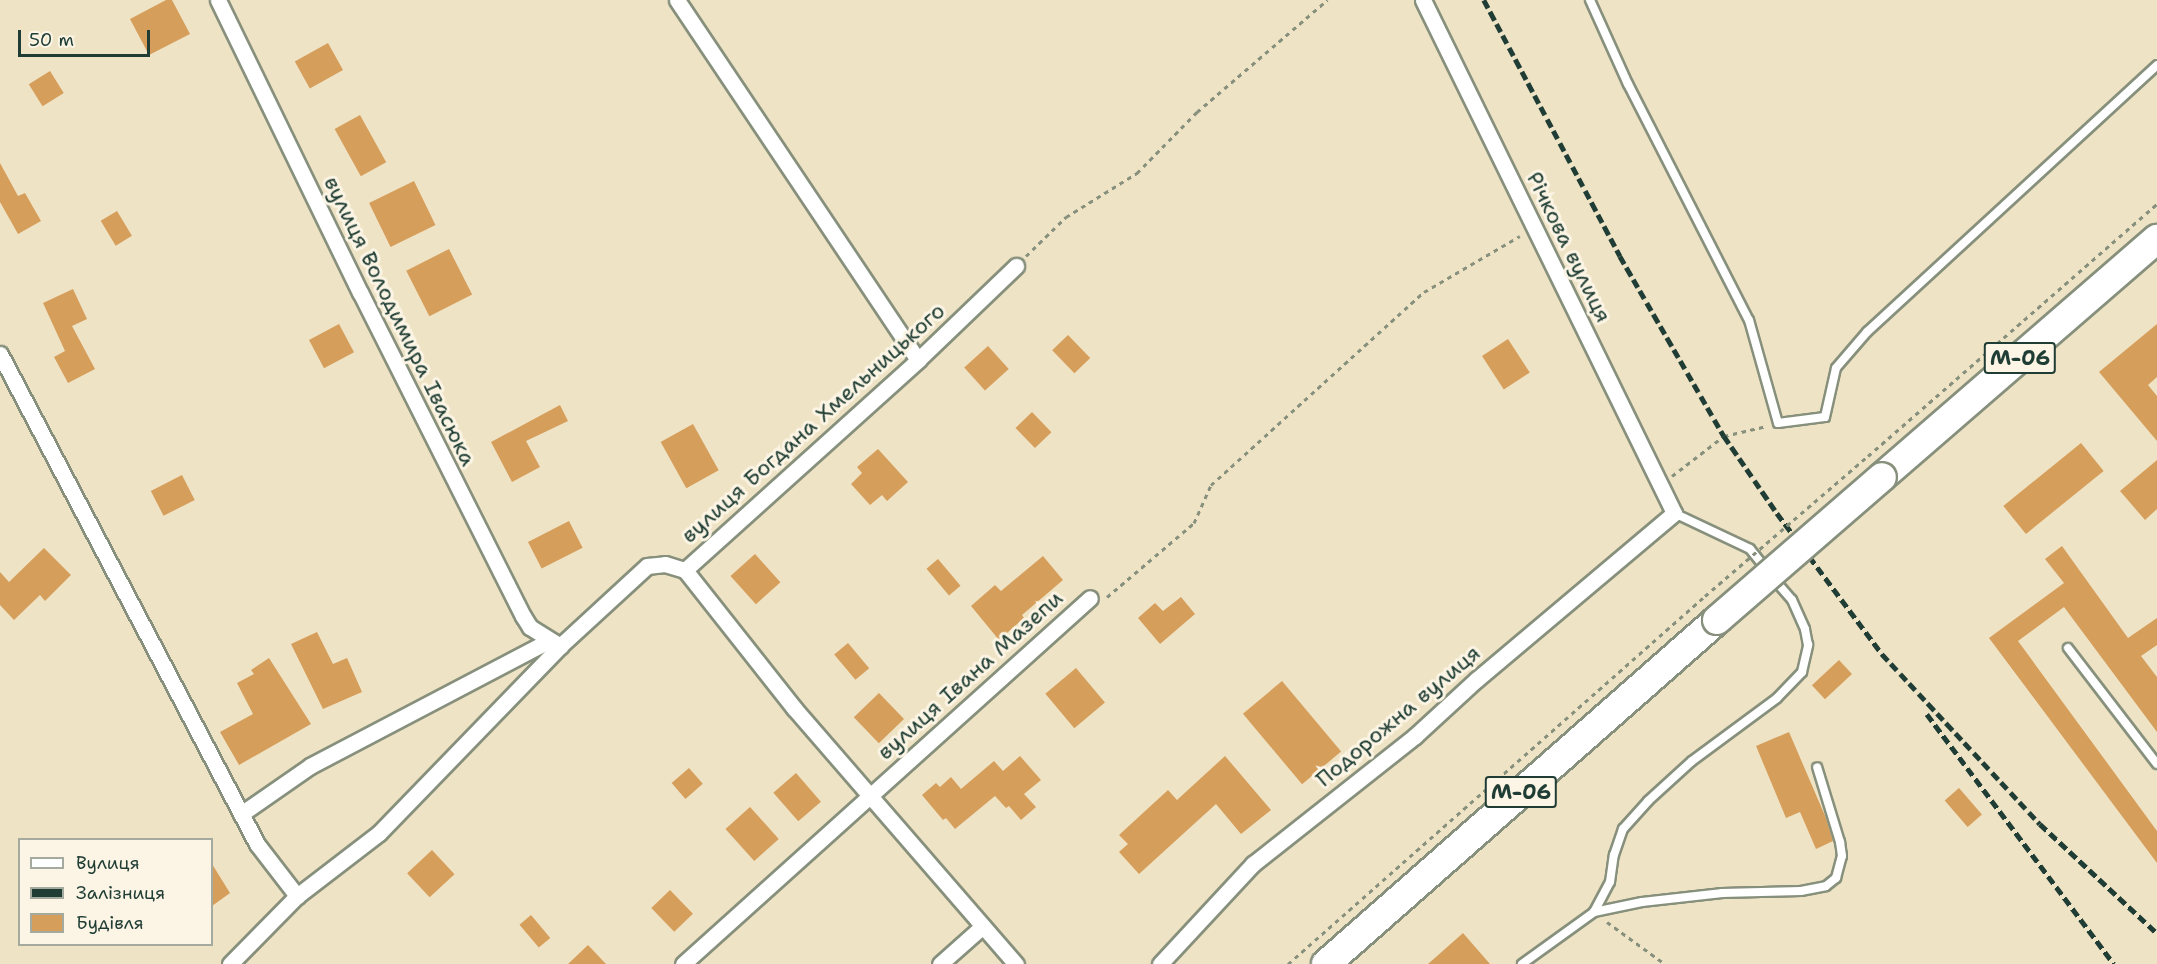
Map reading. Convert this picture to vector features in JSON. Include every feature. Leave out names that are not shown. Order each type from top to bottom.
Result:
[{"type":"highway","name":"М-06","points":[[1326,964],[1711,608],[1875,466],[2157,239]]},
{"type":"street","name":"вулиця Володимира Івасюка","points":[[219,0],[360,292],[523,616],[530,627],[555,643]]},
{"type":"street","points":[[677,0],[918,360]]},
{"type":"street","name":"Річкова вулиця","points":[[1423,0],[1674,513]]},
{"type":"street","name":"вулиця Богдана Хмельницького","points":[[230,964],[297,896],[379,833],[555,643],[647,566],[665,564],[685,570],[918,360],[1016,266]]},
{"type":"street","points":[[0,354],[257,844],[297,896]]},
{"type":"street","name":"Подорожна вулиця","points":[[1160,964],[1253,864],[1415,736],[1476,680],[1674,513]]},
{"type":"street","points":[[685,570],[794,708],[1016,964]]},
{"type":"street","name":"вулиця Івана Мазепи","points":[[683,964],[1090,598]]},
{"type":"street","points":[[241,814],[310,766],[555,643]]},
{"type":"street","points":[[940,964],[983,926]]},
{"type":"lane","points":[[1590,0],[1628,84],[1749,320],[1778,423],[1825,417],[1836,368],[1867,332],[2157,65]]},
{"type":"lane","points":[[1522,964],[1594,912],[1605,894],[1623,829],[1632,818],[1692,761],[1793,684],[1802,672],[1808,645],[1805,629],[1792,600],[1750,549],[1674,513]]},
{"type":"lane","points":[[2068,648],[2156,760]]},
{"type":"lane","points":[[1594,912],[1642,902],[1710,894],[1801,891],[1826,886],[1836,878],[1842,856],[1840,842],[1817,767]]},
{"type":"path","points":[[1016,266],[1066,217],[1137,173],[1197,112],[1327,0]]},
{"type":"path","points":[[1288,964],[1711,608],[1875,466],[2157,204]]},
{"type":"path","name":"вулиця Івана Мазепи","points":[[1090,598],[1103,600],[1194,523],[1210,485],[1424,292],[1535,228]]},
{"type":"path","points":[[1660,485],[1724,436],[1778,423]]},
{"type":"path","points":[[1594,912],[1665,964]]},
{"type":"building","points":[[166,0],[172,0],[190,34],[149,55],[130,19]]},
{"type":"building","points":[[328,43],[343,70],[310,89],[295,61]]},
{"type":"building","points":[[50,71],[64,93],[43,106],[29,84]]},
{"type":"building","points":[[360,115],[386,162],[361,176],[335,129]]},
{"type":"building","points":[[0,163],[18,196],[25,193],[41,221],[18,234],[0,202]]},
{"type":"building","points":[[414,181],[435,225],[391,247],[369,203]]},
{"type":"building","points":[[117,211],[132,236],[116,246],[101,221]]},
{"type":"building","points":[[449,249],[472,294],[429,316],[406,271]]},
{"type":"building","points":[[73,289],[87,319],[72,326],[95,369],[68,383],[54,357],[65,351],[43,303]]},
{"type":"building","points":[[339,324],[354,352],[324,368],[309,340]]},
{"type":"building","points":[[2157,324],[2157,377],[2148,385],[2157,396],[2157,441],[2099,372]]},
{"type":"building","points":[[1068,335],[1090,358],[1074,373],[1052,350]]},
{"type":"building","points":[[1508,339],[1530,373],[1504,389],[1482,356]]},
{"type":"building","points":[[988,346],[1009,369],[985,390],[964,367]]},
{"type":"building","points":[[560,405],[568,421],[526,441],[540,467],[512,482],[491,442]]},
{"type":"building","points":[[1032,412],[1051,432],[1035,448],[1015,428]]},
{"type":"building","points":[[693,424],[719,470],[686,488],[661,442]]},
{"type":"building","points":[[2081,443],[2104,471],[2026,534],[2003,506]]},
{"type":"building","points":[[878,449],[908,482],[887,501],[882,495],[870,505],[851,484],[862,473],[857,467]]},
{"type":"building","points":[[2157,460],[2157,509],[2145,520],[2120,491]]},
{"type":"building","points":[[182,475],[195,500],[164,516],[151,491]]},
{"type":"building","points":[[569,521],[583,548],[542,569],[528,542]]},
{"type":"building","points":[[2062,546],[2128,638],[2157,618],[2157,645],[2141,656],[2157,677],[2157,732],[2064,607],[2018,641],[2157,831],[2157,863],[1989,638],[2064,583],[2045,559]]},
{"type":"building","points":[[44,548],[71,575],[45,601],[40,595],[14,620],[0,605],[0,572],[9,582]]},
{"type":"building","points":[[755,554],[780,582],[756,604],[730,576]]},
{"type":"building","points":[[1043,556],[1063,580],[1022,615],[1024,618],[999,640],[971,606],[995,585],[1001,591]]},
{"type":"building","points":[[938,559],[960,586],[949,595],[927,569]]},
{"type":"building","points":[[1181,597],[1195,614],[1160,644],[1138,618],[1155,603],[1163,611]]},
{"type":"building","points":[[317,632],[333,664],[347,658],[362,692],[323,709],[291,644]]},
{"type":"building","points":[[848,643],[869,668],[855,680],[834,655]]},
{"type":"building","points":[[269,658],[311,724],[239,765],[220,732],[253,714],[237,683],[254,674],[251,670]]},
{"type":"building","points":[[1839,660],[1852,674],[1825,699],[1812,685]]},
{"type":"building","points":[[1076,668],[1105,702],[1074,728],[1045,694]]},
{"type":"building","points":[[1282,681],[1341,751],[1302,784],[1243,714]]},
{"type":"building","points":[[879,693],[904,719],[879,743],[854,717]]},
{"type":"building","points":[[1789,732],[1826,818],[1833,841],[1816,849],[1800,812],[1786,818],[1756,746]]},
{"type":"building","points":[[1020,756],[1041,780],[1024,794],[1036,807],[1021,820],[1009,806],[1006,808],[995,796],[955,829],[946,818],[943,820],[922,795],[936,783],[940,787],[951,777],[961,789],[994,761],[1003,771]]},
{"type":"building","points":[[1225,756],[1271,810],[1241,834],[1216,804],[1139,874],[1119,852],[1128,844],[1119,835],[1168,790],[1177,800]]},
{"type":"building","points":[[689,768],[703,784],[685,799],[672,783]]},
{"type":"building","points":[[796,773],[821,802],[798,821],[773,793]]},
{"type":"building","points":[[1959,788],[1982,814],[1968,827],[1945,800]]},
{"type":"building","points":[[750,807],[779,839],[754,861],[725,829]]},
{"type":"building","points":[[432,850],[455,874],[430,897],[407,873]]},
{"type":"building","points":[[213,866],[230,893],[213,905]]},
{"type":"building","points":[[670,890],[693,914],[674,932],[651,908]]},
{"type":"building","points":[[531,915],[550,938],[539,948],[520,925]]},
{"type":"building","points":[[1463,933],[1490,964],[1428,964]]},
{"type":"building","points":[[588,945],[606,964],[568,964]]},
{"type":"railway","points":[[1484,0],[1620,256],[1724,436],[1777,513],[1882,654],[2040,824],[2157,933]]},
{"type":"railway","points":[[1927,714],[2114,964]]}]
